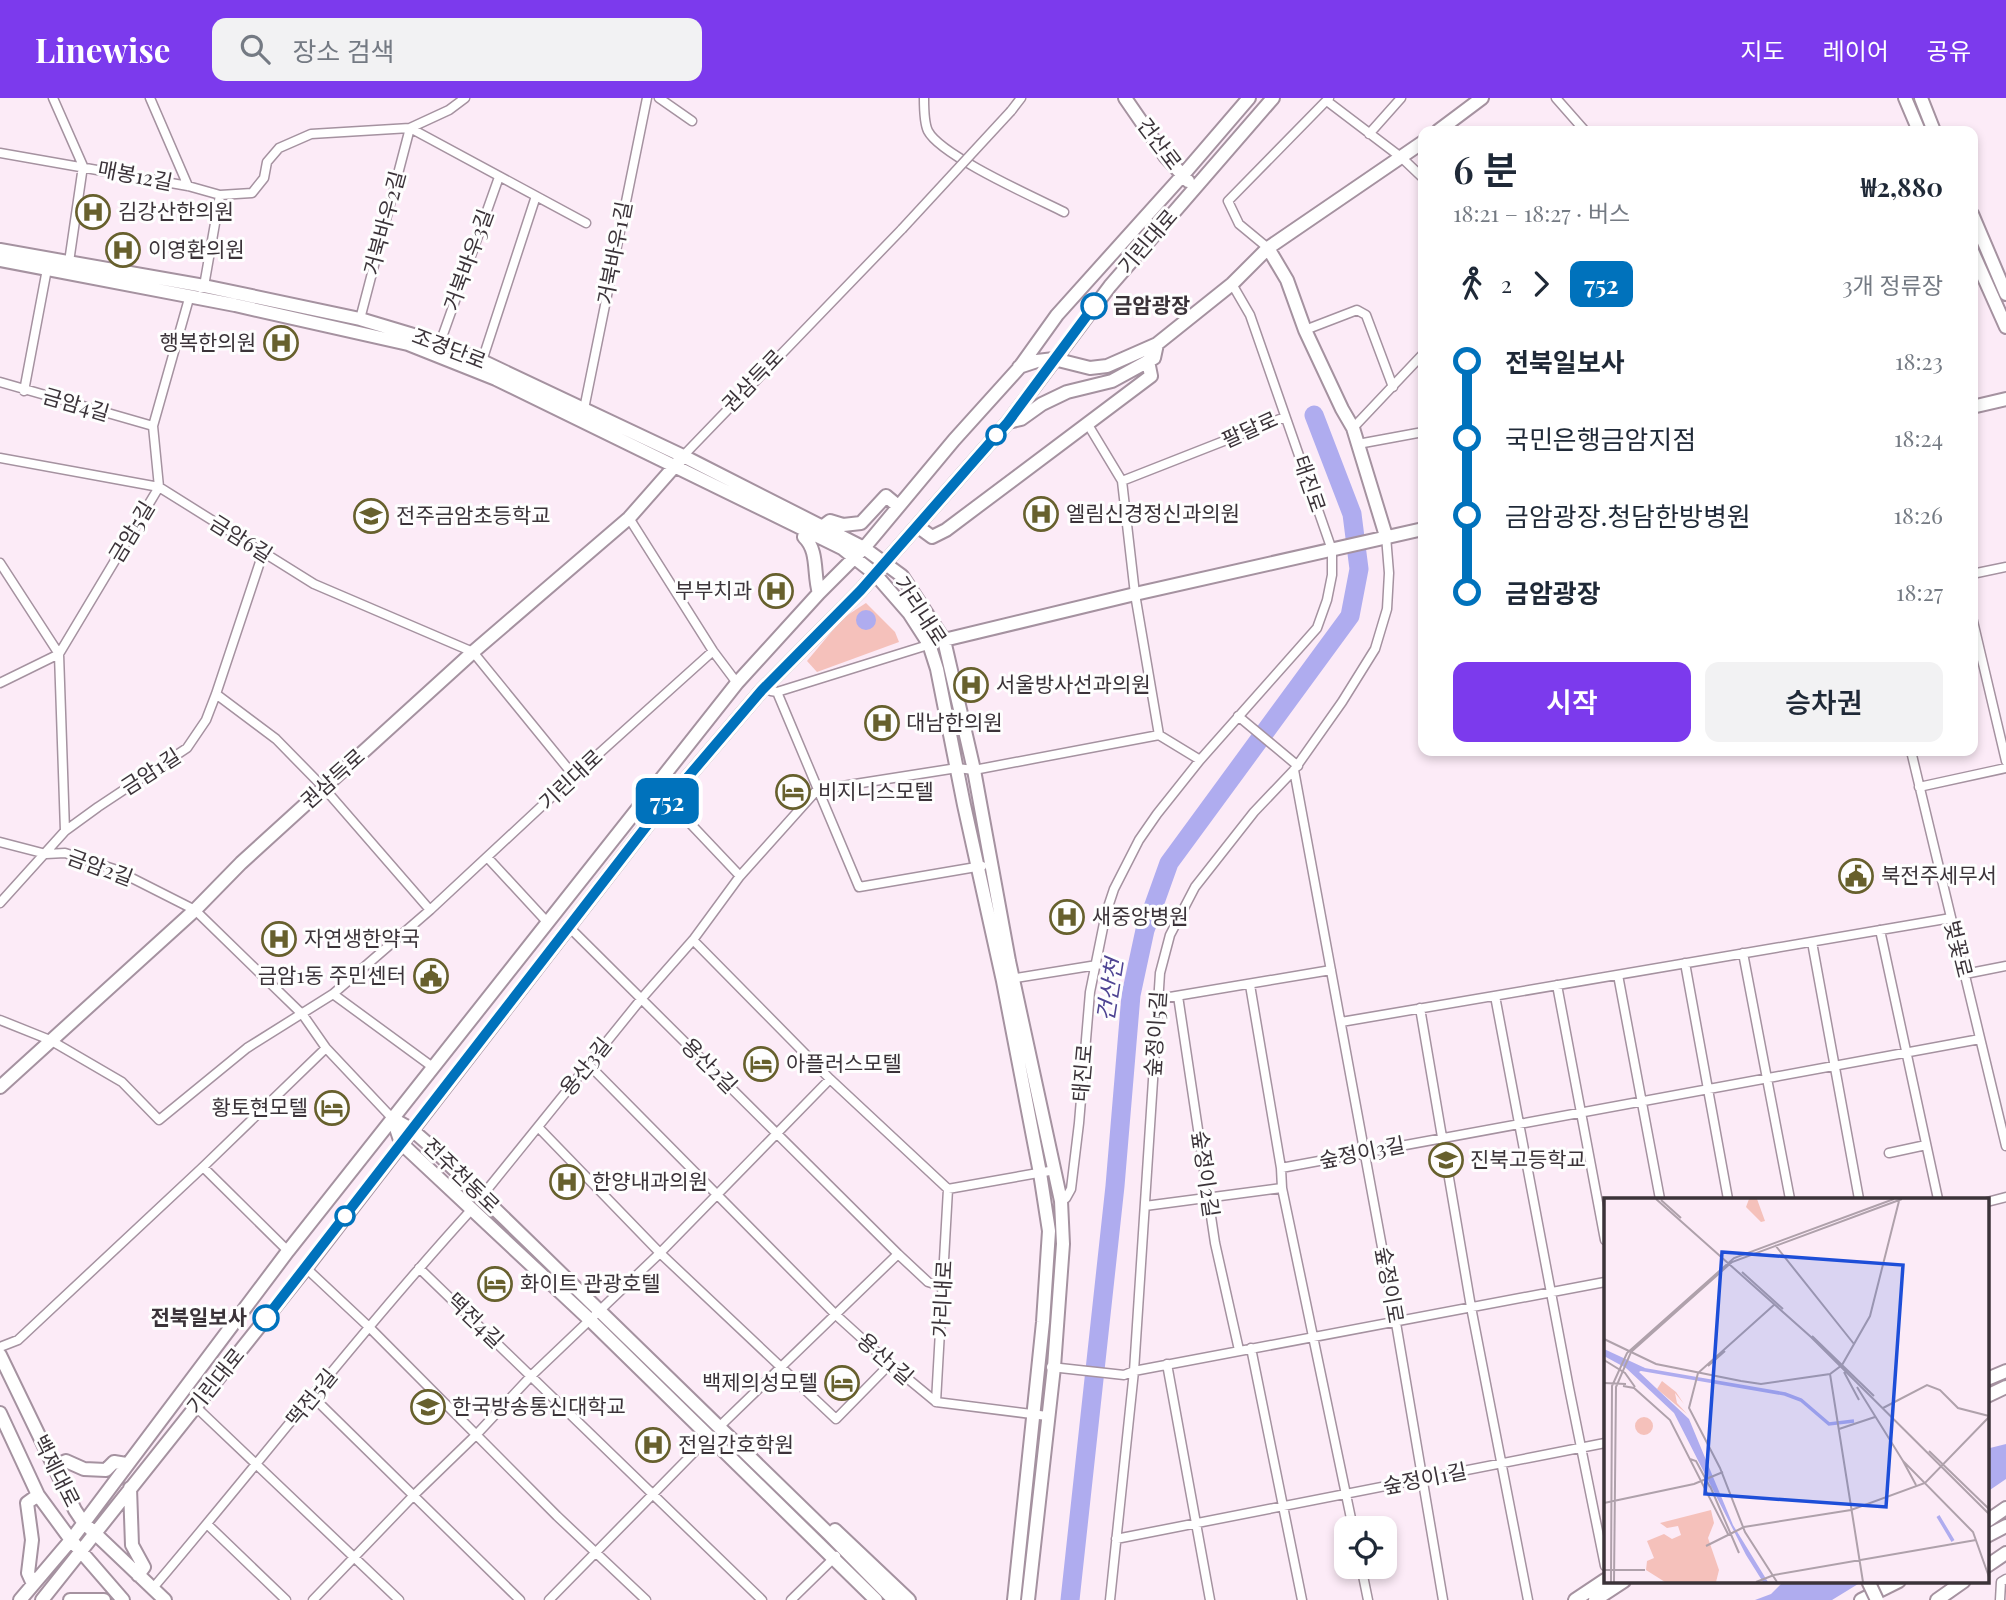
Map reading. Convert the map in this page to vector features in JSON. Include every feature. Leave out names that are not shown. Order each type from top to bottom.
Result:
[{"type":"street","name":"매봉12길","points":[[53,98],[83,166],[69,261]]},
{"type":"street","points":[[150,98],[188,186]]},
{"type":"street","points":[[189,296],[204,286],[220,195],[252,192],[264,178],[267,162],[279,148],[312,134],[410,128],[449,110],[465,98]]},
{"type":"street","name":"거북바우1길","points":[[584,409],[647,98]]},
{"type":"street","points":[[659,98],[692,121]]},
{"type":"street","points":[[924,98],[928,131],[947,150],[1064,212]]},
{"type":"street","name":"권삼득로","points":[[0,1087],[473,652],[629,518],[758,375],[902,229],[1021,98]]},
{"type":"street","name":"건산로","points":[[1126,98],[1165,156],[1195,188]]},
{"type":"street","name":"기린대로","points":[[20,1600],[71,1540],[288,1251],[737,683],[819,593],[860,553],[1019,368],[1057,315],[1249,98]]},
{"type":"street","name":"기린대로","points":[[42,1600],[306,1268],[668,800],[762,690],[875,574],[1008,422],[1110,286],[1273,98]]},
{"type":"street","points":[[1369,134],[1401,98]]},
{"type":"street","points":[[1445,126],[1482,98]]},
{"type":"street","points":[[1556,98],[1581,126]]},
{"type":"street","points":[[1905,98],[1917,126]]},
{"type":"street","points":[[1921,98],[1932,126]]},
{"type":"street","points":[[1381,538],[1353,428],[1305,330],[1287,280],[1268,248],[1239,224],[1227,201],[1328,100],[1418,173]]},
{"type":"street","points":[[410,128],[586,223]]},
{"type":"street","name":"거북바우2길","points":[[360,319],[410,128]]},
{"type":"street","points":[[1019,368],[1037,361],[1054,359],[1090,368],[1107,366],[1157,344],[1233,284],[1268,248],[1418,146]]},
{"type":"street","points":[[0,153],[83,166]]},
{"type":"street","name":"매봉12길","points":[[83,166],[188,186],[220,195]]},
{"type":"street","name":"거북바우3길","points":[[440,343],[499,177]]},
{"type":"street","name":"거북바우3길","points":[[482,361],[536,196]]},
{"type":"street","points":[[1978,228],[2006,294]]},
{"type":"street","name":"조경단로","points":[[0,250],[204,286],[360,319],[440,343],[584,409],[806,530],[860,553]]},
{"type":"street","name":"조경단로","points":[[0,260],[189,296],[408,344],[496,379],[822,527],[860,553]]},
{"type":"street","points":[[1978,264],[2006,327]]},
{"type":"street","points":[[24,391],[47,269]]},
{"type":"street","name":"팔달로","points":[[1122,481],[1285,417],[1250,315],[1233,284]]},
{"type":"street","name":"금암5길","points":[[59,654],[159,487],[153,426],[189,296]]},
{"type":"street","points":[[1305,330],[1357,310],[1366,315],[1394,387]]},
{"type":"street","points":[[1008,422],[1021,419],[1057,396],[1112,381],[1154,358],[1157,344]]},
{"type":"street","points":[[1353,428],[1418,360]]},
{"type":"street","points":[[917,526],[932,537],[946,530],[1151,376],[1148,361]]},
{"type":"street","name":"금암4길","points":[[0,382],[153,426]]},
{"type":"street","points":[[1978,406],[2006,399]]},
{"type":"street","name":"태진로","points":[[1060,1201],[1066,1198],[1071,1189],[1090,992],[1106,913],[1126,864],[1145,831],[1200,760],[1242,719],[1317,628],[1327,600],[1337,549],[1285,417]]},
{"type":"street","points":[[1087,423],[1122,481],[1135,594],[1159,735]]},
{"type":"street","points":[[1358,444],[1418,433]]},
{"type":"street","name":"금암6길","points":[[0,458],[159,487],[314,584],[473,652]]},
{"type":"street","points":[[822,527],[830,521],[843,524],[861,523],[886,496],[898,506]]},
{"type":"street","points":[[629,518],[713,651],[737,683]]},
{"type":"street","points":[[806,530],[804,537],[809,541],[815,557],[814,578],[819,593]]},
{"type":"street","points":[[762,690],[777,692],[944,640],[1418,530]]},
{"type":"street","name":"숲정이5길","points":[[1110,1600],[1134,1371],[1160,973],[1170,935],[1195,887],[1254,811],[1296,768],[1375,649],[1387,609],[1389,573],[1381,538]]},
{"type":"street","name":"금암1길","points":[[65,831],[187,748],[206,720],[264,553]]},
{"type":"street","name":"가리내로","points":[[860,553],[885,563],[902,576],[944,640],[992,864],[1049,1231],[1014,1600]]},
{"type":"street","name":"가리내로","points":[[860,553],[909,613],[929,644],[937,669],[978,867],[1009,980],[1060,1201],[1063,1244],[1058,1368],[1047,1416],[1028,1600]]},
{"type":"street","points":[[0,563],[59,654],[65,831],[0,903]]},
{"type":"street","points":[[1978,573],[2006,567]]},
{"type":"street","points":[[1978,642],[2006,761]]},
{"type":"street","name":"기린대로","points":[[50,1040],[122,1082],[159,1120],[247,1048],[333,994],[430,910],[713,651]]},
{"type":"street","points":[[473,652],[574,776]]},
{"type":"street","points":[[0,683],[59,654]]},
{"type":"street","points":[[777,692],[859,887],[992,864]]},
{"type":"street","points":[[216,694],[276,739],[324,788],[430,910]]},
{"type":"street","points":[[1242,719],[1287,755],[1296,768]]},
{"type":"street","points":[[817,790],[957,768],[974,770],[1159,735],[1200,760]]},
{"type":"street","name":"벚꽃로","points":[[1912,756],[2006,1146]]},
{"type":"street","name":"숲정이로","points":[[1296,768],[1443,1600]]},
{"type":"street","points":[[1919,787],[2006,768]]},
{"type":"street","name":"용산3길","points":[[482,1196],[642,998],[693,940],[740,876],[817,790]]},
{"type":"street","points":[[668,800],[740,876]]},
{"type":"street","name":"금암2길","points":[[0,842],[46,854],[65,853],[114,869],[195,910]]},
{"type":"street","points":[[487,858],[548,923]]},
{"type":"street","points":[[195,910],[303,1015],[326,1048],[393,1119]]},
{"type":"street","points":[[1341,1022],[1951,918]]},
{"type":"street","points":[[568,926],[642,998]]},
{"type":"street","points":[[1880,930],[1938,1198]]},
{"type":"street","points":[[693,940],[761,1011],[948,1189],[1055,1170]]},
{"type":"street","points":[[1811,942],[1859,1198]]},
{"type":"street","points":[[1743,953],[1790,1198]]},
{"type":"street","points":[[1685,963],[1728,1198]]},
{"type":"street","points":[[1009,980],[1097,965]]},
{"type":"street","points":[[1965,974],[2006,966]]},
{"type":"street","points":[[1158,999],[1331,970]]},
{"type":"street","points":[[1618,975],[1660,1198]]},
{"type":"street","points":[[1250,985],[1281,1168],[1282,1188],[1351,1516]]},
{"type":"street","points":[[1557,985],[1604,1234]]},
{"type":"street","points":[[333,994],[433,1068]]},
{"type":"street","name":"숲정이2길","points":[[1178,996],[1215,1243],[1239,1350]]},
{"type":"street","points":[[1495,996],[1604,1561]]},
{"type":"street","name":"용산2길","points":[[642,998],[898,1254]]},
{"type":"street","points":[[1420,1009],[1471,1307],[1528,1600]]},
{"type":"street","points":[[0,1020],[50,1040]]},
{"type":"street","name":"숲정이3길","points":[[1281,1168],[1980,1039]]},
{"type":"street","points":[[0,1347],[18,1340],[326,1048]]},
{"type":"street","points":[[589,1065],[717,1196]]},
{"type":"street","points":[[313,1600],[532,1375],[660,1253],[831,1079]]},
{"type":"street","name":"전주천동로","points":[[393,1119],[411,1129],[482,1196],[709,1437],[838,1554],[894,1600]]},
{"type":"street","name":"전주천동로","points":[[393,1119],[401,1143],[719,1427],[811,1517],[876,1600]]},
{"type":"street","points":[[538,1127],[660,1253],[836,1419],[890,1364]]},
{"type":"street","points":[[1889,1153],[1926,1145]]},
{"type":"street","points":[[203,1167],[288,1251]]},
{"type":"street","points":[[1144,1206],[1282,1188]]},
{"type":"street","name":"가리내로","points":[[936,1402],[948,1189]]},
{"type":"street","name":"용산1길","points":[[717,1196],[836,1315],[936,1402]]},
{"type":"street","points":[[1988,1202],[2006,1198]]},
{"type":"street","name":"떡전5길","points":[[153,1588],[369,1327],[472,1209]]},
{"type":"street","points":[[719,1427],[898,1254],[928,1282],[944,1287]]},
{"type":"street","points":[[306,1268],[646,1600]]},
{"type":"street","name":"떡전4길","points":[[419,1268],[762,1600]]},
{"type":"street","points":[[1038,1366],[1124,1375],[1239,1350],[1396,1323],[1604,1282]]},
{"type":"street","points":[[1251,1348],[1302,1600]]},
{"type":"street","name":"백제대로","points":[[0,1355],[72,1504],[83,1521],[165,1600]]},
{"type":"street","points":[[1167,1364],[1210,1600]]},
{"type":"street","points":[[1988,1379],[2006,1371]]},
{"type":"street","points":[[1988,1396],[2006,1387]]},
{"type":"street","points":[[313,1397],[520,1600]]},
{"type":"street","points":[[936,1402],[1047,1416]]},
{"type":"street","points":[[196,1407],[399,1600]]},
{"type":"street","name":"백제대로","points":[[0,1413],[38,1495],[71,1540],[122,1600]]},
{"type":"street","points":[[549,1600],[709,1437]]},
{"type":"street","name":"숲정이1길","points":[[1116,1539],[1604,1443]]},
{"type":"street","points":[[54,1467],[66,1461],[84,1469],[106,1470],[114,1462],[126,1464]]},
{"type":"street","points":[[130,1488],[132,1506],[129,1523],[132,1545],[144,1567],[138,1575]]},
{"type":"street","points":[[33,1584],[28,1573],[32,1540],[27,1503],[38,1495]]},
{"type":"street","points":[[1988,1520],[2006,1508]]},
{"type":"street","points":[[811,1517],[817,1513],[909,1600]]},
{"type":"street","points":[[207,1524],[286,1600]]},
{"type":"street","points":[[1988,1535],[2006,1526]]},
{"type":"street","points":[[1988,1565],[2006,1553]]},
{"type":"street","points":[[791,1600],[838,1554]]},
{"type":"street","points":[[2000,1600],[2001,1582],[2006,1578]]},
{"type":"street","points":[[1364,1579],[1368,1600]]},
{"type":"street","points":[[1575,1600],[1604,1581]]},
{"type":"street","points":[[1595,1600],[1622,1582]]},
{"type":"street","points":[[1868,1582],[1877,1600]]},
{"type":"street","points":[[1861,1600],[1897,1582]]},
{"type":"street","points":[[1937,1600],[1963,1582]]},
{"type":"street","points":[[70,1600],[104,1600]]},
{"type":"shaded area","points":[[866,603],[895,632],[899,642],[817,672],[807,661],[843,618]]},
{"type":"shaded area","points":[[862,610],[870,610],[876,620],[870,630],[862,630],[856,624],[856,616]]},
{"type":"shaded area","points":[[2006,1444],[2006,1479],[1988,1491],[1988,1451]]},
{"type":"shaded area","points":[[1783,1582],[1861,1582],[1832,1600],[1755,1600],[1771,1594]]},
{"type":"waterway","name":"건산천","points":[[1070,1600],[1115,1186],[1131,995],[1145,930],[1169,863],[1350,616],[1359,569],[1352,514],[1314,415]]},
{"type":"bus line","name":"752","points":[[266,1318],[652,819],[762,690],[861,590],[1008,422],[1094,306]]},
{"type":"place","name":"김강산한의원","points":[[93,212]]},
{"type":"place","name":"이영환의원","points":[[123,250]]},
{"type":"place","name":"금암광장","points":[[1094,306]]},
{"type":"place","name":"행복한의원","points":[[281,343]]},
{"type":"place","name":"엘림신경정신과의원","points":[[1041,514]]},
{"type":"place","name":"전주금암초등학교","points":[[371,516]]},
{"type":"place","name":"부부치과","points":[[776,591]]},
{"type":"place","name":"서울방사선과의원","points":[[971,685]]},
{"type":"place","name":"대남한의원","points":[[882,723]]},
{"type":"place","name":"비지니스모텔","points":[[793,792]]},
{"type":"place","name":"북전주세무서","points":[[1856,876]]},
{"type":"place","name":"새중앙병원","points":[[1067,917]]},
{"type":"place","name":"자연생한약국","points":[[279,939]]},
{"type":"place","name":"금암1동 주민센터","points":[[431,976]]},
{"type":"place","name":"아플러스모텔","points":[[761,1064]]},
{"type":"place","name":"황토현모텔","points":[[332,1108]]},
{"type":"place","name":"진북고등학교","points":[[1446,1160]]},
{"type":"place","name":"한양내과의원","points":[[567,1182]]},
{"type":"place","name":"화이트 관광호텔","points":[[495,1284]]},
{"type":"place","name":"전북일보사","points":[[266,1318]]},
{"type":"place","name":"백제의성모텔","points":[[842,1383]]},
{"type":"place","name":"한국방송통신대학교","points":[[428,1407]]},
{"type":"place","name":"전일간호학원","points":[[653,1445]]}]
